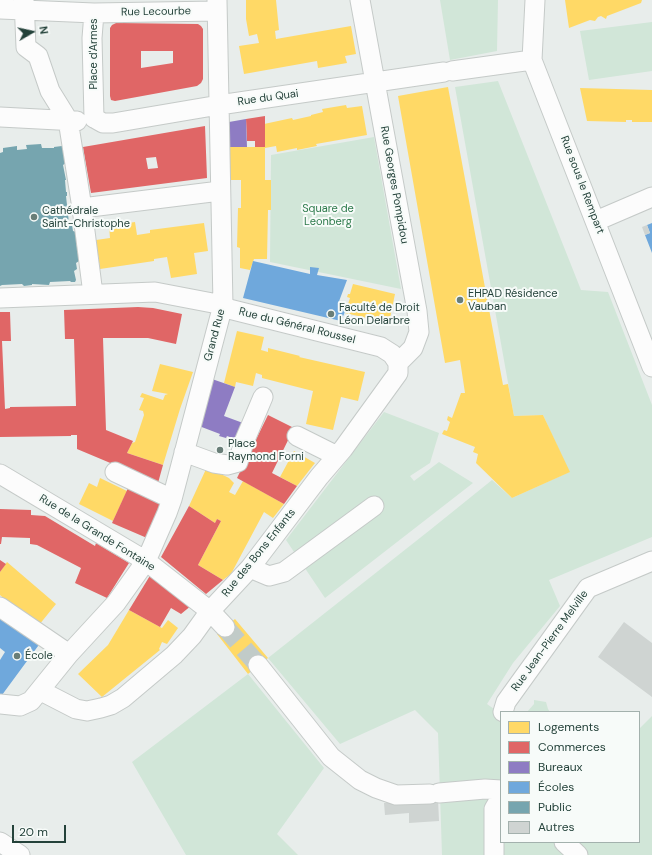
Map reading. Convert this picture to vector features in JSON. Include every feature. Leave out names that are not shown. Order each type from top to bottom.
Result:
[{"type":"street","name":"Rue Georges Pompidou","points":[[360,0],[417,312],[419,332],[413,348],[398,363]]},
{"type":"street","name":"Rue sous le Rempart","points":[[535,0],[532,60],[652,367]]},
{"type":"street","name":"Place d'Armes","points":[[0,9],[24,5],[94,13],[92,38],[94,118]]},
{"type":"street","points":[[24,5],[26,47],[38,56],[50,91],[68,120],[82,208],[93,294]]},
{"type":"street","name":"Rue Lecourbe","points":[[94,13],[217,6]]},
{"type":"street","name":"Grand Rue","points":[[1,705],[20,706],[31,701],[41,691],[70,654],[116,603],[146,561],[172,499],[223,306],[217,6]]},
{"type":"street","name":"Rue du Quai","points":[[94,118],[103,123],[113,123],[218,105],[532,60]]},
{"type":"street","points":[[0,117],[86,121],[94,118]]},
{"type":"street","points":[[82,208],[220,191]]},
{"type":"street","points":[[596,221],[652,198]]},
{"type":"street","name":"Rue du Général Roussel","points":[[0,298],[155,292],[223,306],[229,309],[380,347],[392,354],[398,363]]},
{"type":"street","name":"Rue des Bons Enfants","points":[[41,691],[76,709],[87,711],[111,705],[123,698],[174,655],[192,636],[210,611],[250,568],[337,456],[398,373],[398,363]]},
{"type":"street","points":[[184,452],[214,463],[227,465],[238,462],[244,442],[263,397]]},
{"type":"street","points":[[298,436],[337,456]]},
{"type":"street","points":[[115,472],[172,499]]},
{"type":"street","name":"Rue de la Grande Fontaine","points":[[0,474],[146,561],[210,611],[225,627]]},
{"type":"street","points":[[250,568],[269,576],[284,572],[374,506]]},
{"type":"street","name":"Rue Jean-Pierre Melville","points":[[503,711],[506,702],[588,588],[652,561]]},
{"type":"street","points":[[0,607],[70,654]]},
{"type":"street","points":[[258,665],[331,756],[360,780],[376,788],[396,795],[496,792],[494,809],[494,855]]},
{"type":"street","points":[[0,842],[20,855]]},
{"type":"street","points":[[565,843],[578,855]]},
{"type":"green space","points":[[440,0],[498,0],[497,51],[450,60]]},
{"type":"green space","points":[[652,22],[652,71],[589,80],[580,31]]},
{"type":"green space","points":[[498,81],[581,290],[608,292],[652,405],[652,537],[549,580],[560,606],[513,663],[487,704],[500,713],[500,843],[640,843],[640,728],[652,716],[652,855],[442,855],[438,733],[415,710],[340,744],[268,658],[492,480],[512,498],[569,472],[543,415],[514,416],[455,87]]},
{"type":"green space","name":"Square de Leonberg","points":[[374,137],[401,289],[270,262],[271,155]]},
{"type":"green space","points":[[384,412],[439,433],[430,463],[410,476],[414,481],[439,462],[473,483],[325,598],[286,540]]},
{"type":"green space","points":[[248,674],[324,768],[277,834],[298,855],[186,855],[132,762]]},
{"type":"green space","points":[[534,700],[546,702],[549,711],[528,711],[534,704]]},
{"type":"building: Logements","points":[[246,0],[276,0],[279,30],[275,31],[276,39],[351,26],[356,54],[345,56],[347,63],[318,68],[317,61],[244,74],[239,46],[259,43],[257,34],[249,36],[246,19]]},
{"type":"building: Logements","points":[[565,0],[642,0],[641,3],[607,16],[606,19],[601,16],[595,21],[590,20],[569,28]]},
{"type":"building: Logements","name":"EHPAD Résidence Vauban","points":[[448,87],[503,385],[508,384],[514,416],[543,415],[570,472],[512,498],[476,463],[478,454],[473,452],[475,447],[442,434],[444,430],[447,431],[450,422],[447,420],[448,416],[452,418],[461,393],[465,393],[460,360],[445,363],[398,96]]},
{"type":"building: Logements","points":[[580,88],[652,90],[652,122],[632,122],[632,120],[626,120],[626,122],[587,121]]},
{"type":"building: Logements","points":[[346,105],[347,108],[362,106],[367,135],[316,144],[317,146],[297,150],[297,148],[277,152],[276,146],[265,148],[264,124],[292,118],[293,120],[311,116],[323,112],[322,109]]},
{"type":"building: Logements","points":[[229,147],[265,147],[265,180],[271,180],[271,210],[268,210],[267,259],[254,259],[250,270],[240,268],[240,248],[237,247],[238,208],[241,208],[241,180],[229,180]]},
{"type":"building: Logements","points":[[135,222],[137,235],[150,233],[150,230],[204,223],[208,251],[194,253],[197,274],[171,278],[167,257],[154,259],[154,261],[100,269],[96,240],[110,238],[109,226]]},
{"type":"building: Logements","points":[[353,284],[395,294],[389,323],[345,313],[350,298],[347,297],[348,294],[350,294]]},
{"type":"building: Logements","points":[[237,331],[264,337],[261,350],[268,352],[268,348],[300,356],[299,357],[365,372],[358,401],[341,397],[333,430],[306,424],[313,391],[262,378],[262,375],[256,373],[253,386],[236,382],[235,387],[224,383]]},
{"type":"building: Logements","points":[[160,364],[193,372],[163,465],[127,453],[132,443],[135,442],[144,415],[143,411],[139,410],[144,398],[140,397],[142,393],[163,400],[165,395],[168,394],[152,391]]},
{"type":"building: Logements","points":[[294,451],[315,463],[297,486],[280,477]]},
{"type":"building: Logements","points":[[207,467],[229,478],[234,483],[229,492],[235,495],[243,481],[284,504],[273,518],[264,512],[231,574],[223,580],[198,565],[221,521],[217,519],[215,523],[189,506]]},
{"type":"building: Logements","points":[[100,478],[127,491],[113,521],[79,504],[89,483],[97,487]]},
{"type":"building: Logements","points":[[7,562],[56,604],[39,625],[22,615],[0,595],[0,572]]},
{"type":"building: Logements","points":[[129,610],[162,628],[168,620],[178,628],[167,644],[162,642],[159,649],[160,650],[102,697],[78,674],[108,645]]},
{"type":"building: Logements","points":[[235,619],[268,658],[248,674],[217,634]]},
{"type":"building: Commerces","points":[[116,23],[198,24],[203,29],[203,79],[201,83],[197,86],[115,101],[111,100],[110,28]],"holes":[[[141,51],[173,51],[173,63],[141,68]]]},
{"type":"building: Commerces","points":[[265,116],[265,147],[255,147],[255,141],[247,141],[246,119]]},
{"type":"building: Commerces","points":[[205,126],[207,178],[91,193],[83,147]],"holes":[[[156,157],[158,168],[148,169],[146,158]]]},
{"type":"building: Commerces","points":[[138,307],[153,308],[182,314],[176,344],[148,338],[103,338],[106,430],[133,441],[127,453],[163,465],[158,483],[77,449],[77,435],[0,437],[0,312],[10,312],[11,341],[2,341],[5,409],[10,407],[76,406],[74,339],[65,339],[64,310]]},
{"type":"building: Commerces","points":[[268,415],[294,428],[272,473],[297,486],[284,504],[237,478]]},
{"type":"building: Commerces","points":[[128,488],[162,504],[147,538],[112,523]]},
{"type":"building: Commerces","points":[[189,506],[215,523],[217,519],[221,521],[198,565],[223,580],[206,594],[161,557]]},
{"type":"building: Commerces","points":[[0,509],[31,510],[31,515],[45,516],[95,546],[96,543],[129,563],[107,598],[75,583],[81,568],[37,545],[30,544],[30,538],[2,537],[0,544]]},
{"type":"building: Commerces","points":[[0,560],[6,564],[0,572]]},
{"type":"building: Commerces","points":[[151,574],[192,605],[181,614],[171,608],[160,627],[129,610]]},
{"type":"building: Bureaux","points":[[246,119],[247,147],[229,147],[229,122]]},
{"type":"building: Bureaux","points":[[212,379],[235,387],[224,416],[243,423],[235,439],[227,436],[226,438],[219,436],[220,434],[199,426]]},
{"type":"building: Écoles","points":[[652,223],[652,253],[645,235],[650,233],[647,225]]},
{"type":"building: Écoles","points":[[253,261],[310,274],[310,267],[319,268],[317,275],[347,280],[338,304],[347,307],[341,321],[243,298]]},
{"type":"building: Écoles","name":"École","points":[[0,615],[41,642],[2,695],[0,694],[0,660],[5,652],[0,648]]},
{"type":"building: Public","name":"Cathédrale Saint-Christophe","points":[[41,144],[42,148],[62,146],[64,148],[66,163],[63,165],[66,180],[69,223],[72,225],[73,231],[76,232],[79,261],[76,263],[77,269],[74,271],[76,280],[75,282],[50,282],[49,285],[32,284],[24,286],[22,284],[0,286],[0,153],[3,152],[3,148],[17,146],[17,150],[27,149],[26,145]]},
{"type":"building: Autres","points":[[647,225],[650,233],[645,235],[642,227]]},
{"type":"building: Autres","points":[[624,622],[652,643],[652,697],[598,657]]},
{"type":"building: Autres","points":[[438,799],[439,821],[409,823],[409,813],[385,815],[384,803]]},
{"type":"tunnel","points":[[225,627],[258,665]]},
{"type":"place","name":"Cathédrale Saint-Christophe","points":[[34,217]]},
{"type":"place","name":"EHPAD Résidence Vauban","points":[[460,300]]},
{"type":"place","name":"Faculté de Droit Léon Delarbre","points":[[331,314]]},
{"type":"place","name":"Place Raymond Forni","points":[[220,450]]},
{"type":"place","name":"École","points":[[17,656]]}]
